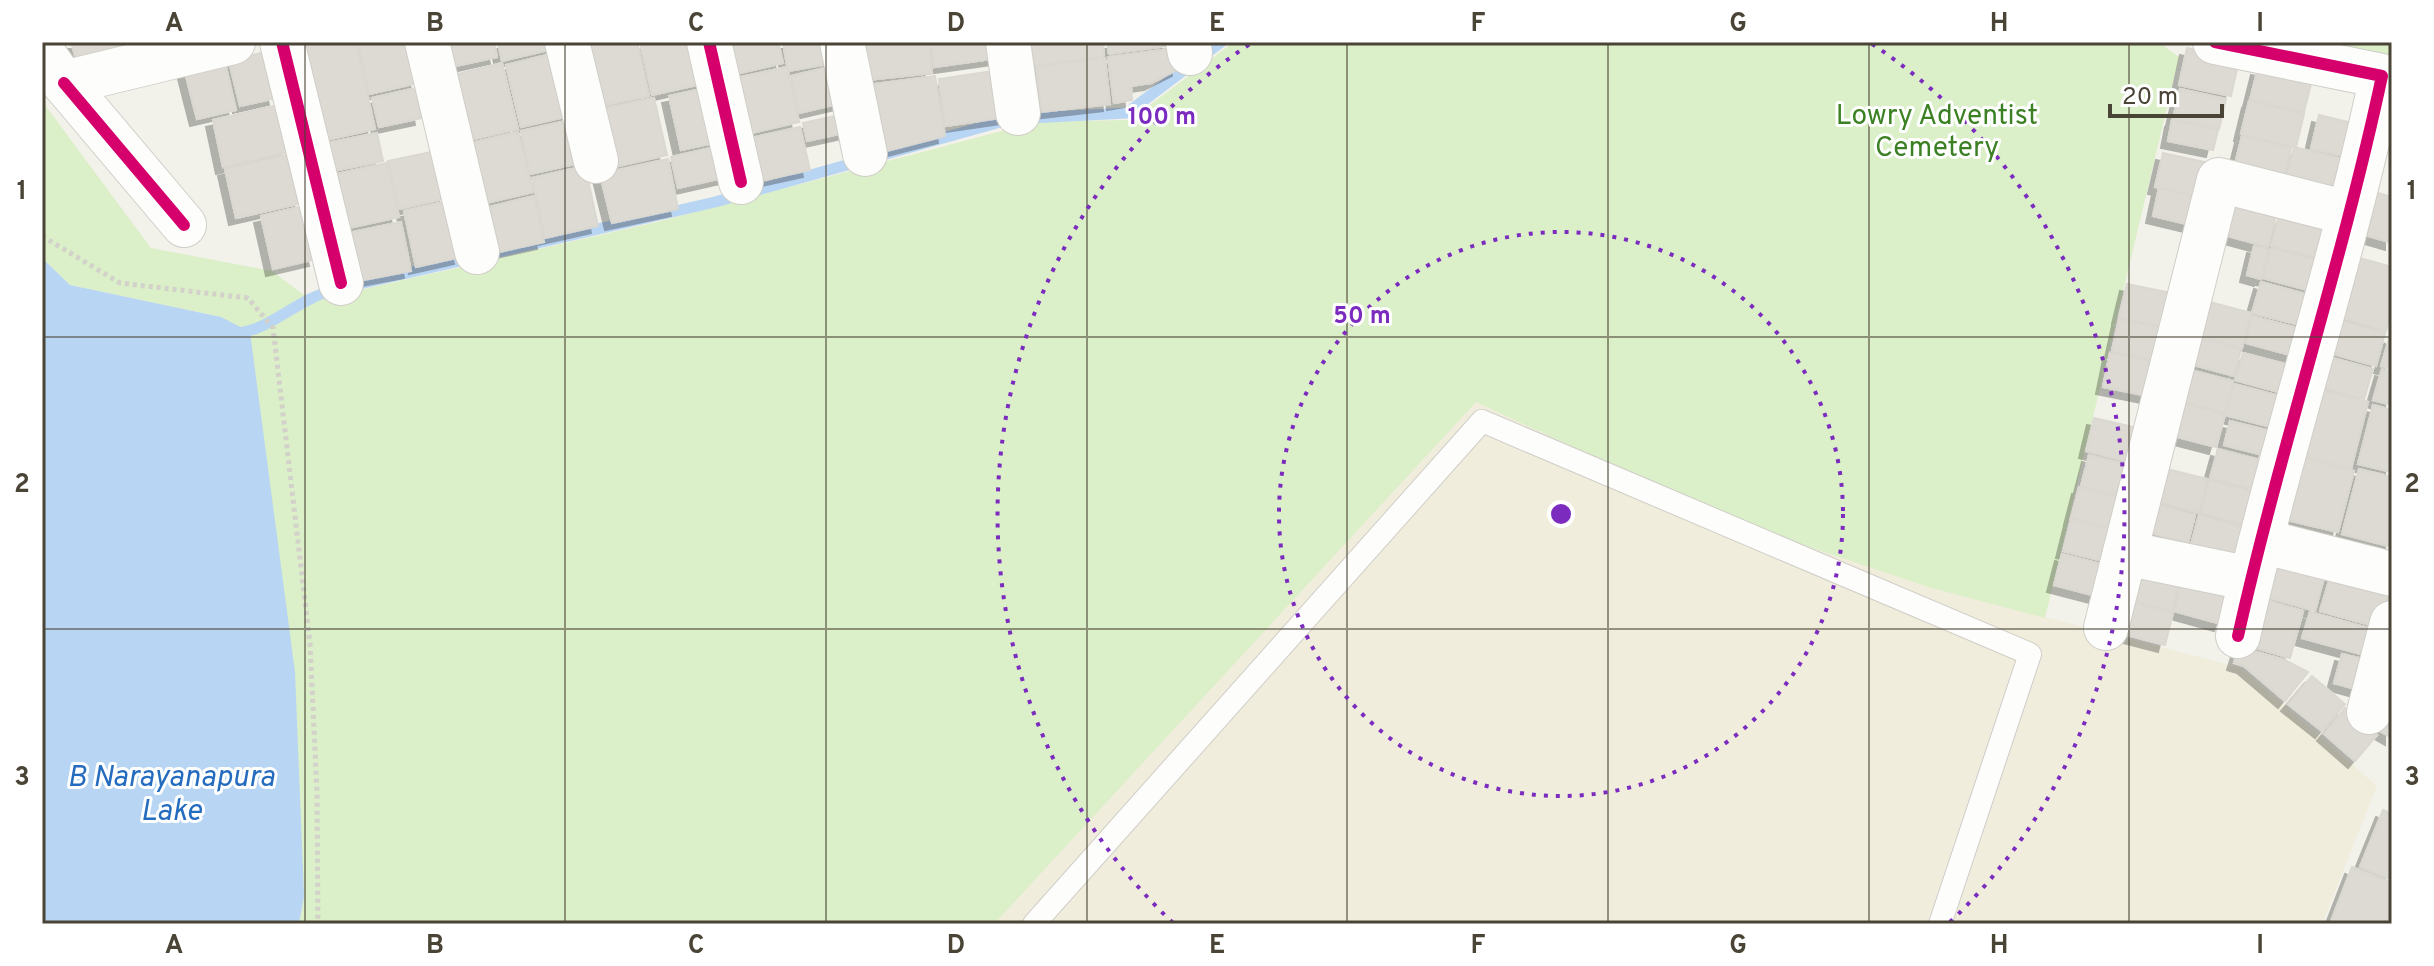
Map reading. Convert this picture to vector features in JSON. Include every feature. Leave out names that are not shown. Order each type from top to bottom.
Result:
[{"type":"street","points":[[53,68],[233,42]]},
{"type":"street","points":[[282,42],[341,283]]},
{"type":"street","points":[[427,42],[477,252]]},
{"type":"street","points":[[567,42],[596,161]]},
{"type":"street","points":[[709,42],[741,182]]},
{"type":"street","points":[[842,42],[865,154]]},
{"type":"street","points":[[1008,42],[1018,113]]},
{"type":"street","points":[[2215,42],[2382,76],[2377,171],[2348,213],[2238,636]]},
{"type":"street","points":[[53,68],[184,225]]},
{"type":"street","points":[[2106,628],[2219,180],[2348,213]]},
{"type":"street","points":[[2125,553],[2256,560],[2392,574]]},
{"type":"street","points":[[2369,712],[2392,623]]},
{"type":"lane","points":[[1034,924],[1482,421],[2030,654],[1940,924]]},
{"type":"path","points":[[42,236],[120,283],[248,298],[273,328],[310,644],[317,793],[318,924]]},
{"type":"shaded area","points":[[1234,42],[2158,42],[2179,57],[2045,617],[2241,668],[2377,786],[2322,924],[359,924],[312,301],[657,222],[1036,122],[1130,120]]},
{"type":"green space","name":"Lowry Adventist Cemetery","points":[[1234,42],[2158,42],[2179,57],[2045,618],[1928,587],[1733,521],[1476,402],[994,924],[299,924],[304,896],[221,317],[70,285],[42,258],[42,101],[151,248],[272,271],[312,301],[657,222],[1036,122],[1130,120]]},
{"type":"green space","points":[[2296,42],[2392,42],[2392,95]]},
{"type":"water","name":"B Narayanapura Lake","points":[[42,258],[70,285],[221,317],[250,332],[295,672],[304,896],[299,924],[42,924]]},
{"type":"building","points":[[71,42],[132,42],[134,48],[78,65]]},
{"type":"building","points":[[301,42],[356,42],[375,129],[322,141]]},
{"type":"building","points":[[358,42],[409,42],[418,83],[369,94]]},
{"type":"building","points":[[445,42],[494,42],[497,57],[451,67]]},
{"type":"building","points":[[498,42],[551,42],[553,49],[502,61]]},
{"type":"building","points":[[603,42],[637,42],[649,96],[601,106],[587,46]]},
{"type":"building","points":[[640,42],[697,42],[706,83],[652,95]]},
{"type":"building","points":[[728,42],[778,42],[783,63],[736,74]]},
{"type":"building","points":[[783,42],[836,42],[839,62],[788,71]]},
{"type":"building","points":[[854,42],[929,42],[932,73],[859,81]]},
{"type":"building","points":[[931,42],[997,42],[999,58],[934,67]]},
{"type":"building","points":[[1031,42],[1103,42],[1104,56],[1034,66]]},
{"type":"building","points":[[1107,42],[1174,42],[1175,45],[1109,54]]},
{"type":"building","points":[[1176,48],[1179,69],[1151,83],[1131,86],[1132,100],[1114,103],[1108,57]]},
{"type":"building","points":[[2187,48],[2239,60],[2231,96],[2179,85]]},
{"type":"building","points":[[265,52],[276,98],[240,106],[229,61]]},
{"type":"building","points":[[555,53],[569,116],[521,127],[506,65]]},
{"type":"building","points":[[1105,58],[1110,104],[1042,112],[1036,67]]},
{"type":"building","points":[[225,63],[236,110],[197,119],[185,72]]},
{"type":"building","points":[[502,63],[518,129],[469,140],[454,75]]},
{"type":"building","points":[[838,65],[846,102],[799,113],[791,76]]},
{"type":"building","points":[[787,67],[799,122],[747,134],[736,78]]},
{"type":"building","points":[[2258,68],[2312,80],[2304,112],[2250,100]]},
{"type":"building","points":[[1001,70],[1008,117],[945,126],[939,79]]},
{"type":"building","points":[[935,76],[945,136],[875,154],[859,86]]},
{"type":"building","points":[[416,88],[422,118],[379,127],[372,98]]},
{"type":"building","points":[[706,88],[718,142],[681,150],[669,96]]},
{"type":"building","points":[[2180,89],[2226,99],[2219,129],[2173,119]]},
{"type":"building","points":[[654,98],[667,155],[614,167],[601,109]]},
{"type":"building","points":[[2249,101],[2304,114],[2296,147],[2241,134]]},
{"type":"building","points":[[278,105],[289,152],[223,167],[213,120]]},
{"type":"building","points":[[849,113],[853,131],[807,141],[803,123]]},
{"type":"building","points":[[2319,115],[2356,124],[2348,157],[2311,149]]},
{"type":"building","points":[[575,119],[584,162],[530,174],[521,131]]},
{"type":"building","points":[[2172,120],[2218,130],[2213,150],[2168,141]]},
{"type":"building","points":[[800,127],[810,170],[760,181],[751,138]]},
{"type":"building","points":[[518,132],[533,192],[486,203],[471,143]]},
{"type":"building","points":[[377,133],[383,161],[333,171],[327,143]]},
{"type":"building","points":[[2242,136],[2291,148],[2284,179],[2234,168]]},
{"type":"building","points":[[724,145],[731,176],[678,188],[671,157]]},
{"type":"building","points":[[2294,147],[2346,160],[2339,192],[2286,180]]},
{"type":"building","points":[[436,151],[447,198],[399,209],[388,161]]},
{"type":"building","points":[[2163,153],[2209,163],[2202,197],[2155,187]]},
{"type":"building","points":[[291,154],[302,203],[236,218],[225,169]]},
{"type":"building","points":[[668,159],[678,209],[612,223],[600,174]]},
{"type":"building","points":[[387,163],[399,217],[344,229],[332,175]]},
{"type":"building","points":[[585,166],[598,226],[545,238],[532,178]]},
{"type":"building","points":[[2159,188],[2197,197],[2191,225],[2153,216]]},
{"type":"building","points":[[2367,190],[2392,197],[2392,243],[2355,232]]},
{"type":"building","points":[[534,196],[544,242],[495,253],[485,208]]},
{"type":"building","points":[[2227,198],[2277,212],[2268,247],[2217,233]]},
{"type":"building","points":[[448,201],[461,257],[416,267],[404,211]]},
{"type":"building","points":[[304,206],[316,259],[273,269],[261,216]]},
{"type":"building","points":[[2279,216],[2329,229],[2321,259],[2271,246]]},
{"type":"building","points":[[401,222],[411,271],[358,281],[348,233]]},
{"type":"building","points":[[2254,246],[2269,250],[2261,279],[2247,275]]},
{"type":"building","points":[[2271,248],[2319,261],[2311,291],[2263,278]]},
{"type":"building","points":[[2349,255],[2392,267],[2392,311],[2386,331],[2332,315]]},
{"type":"building","points":[[2261,282],[2313,296],[2304,326],[2252,313]]},
{"type":"building","points":[[2127,284],[2176,294],[2168,328],[2119,317]]},
{"type":"building","points":[[2202,300],[2251,313],[2242,348],[2192,335]]},
{"type":"building","points":[[2252,316],[2301,329],[2294,356],[2246,343]]},
{"type":"building","points":[[2332,318],[2385,333],[2376,366],[2323,351]]},
{"type":"building","points":[[2119,319],[2168,330],[2161,362],[2112,351]]},
{"type":"building","points":[[2392,337],[2392,369],[2381,366]]},
{"type":"building","points":[[2201,339],[2241,349],[2234,376],[2194,365]]},
{"type":"building","points":[[2110,353],[2160,363],[2153,397],[2103,387]]},
{"type":"building","points":[[2243,353],[2289,365],[2282,393],[2235,380]]},
{"type":"building","points":[[2322,355],[2373,369],[2364,399],[2313,385]]},
{"type":"building","points":[[2183,368],[2233,381],[2225,413],[2175,399]]},
{"type":"building","points":[[2382,369],[2392,372],[2392,405],[2373,400]]},
{"type":"building","points":[[2234,384],[2283,397],[2275,428],[2225,415]]},
{"type":"building","points":[[2314,388],[2368,402],[2351,469],[2297,455]]},
{"type":"building","points":[[2175,401],[2225,415],[2216,447],[2166,434]]},
{"type":"building","points":[[2373,405],[2392,410],[2392,472],[2358,464]]},
{"type":"building","points":[[2094,418],[2146,430],[2137,464],[2086,451]]},
{"type":"building","points":[[2230,421],[2270,431],[2263,455],[2224,445]]},
{"type":"building","points":[[2218,449],[2260,460],[2252,489],[2210,478]]},
{"type":"building","points":[[2089,455],[2137,467],[2129,498],[2081,486]]},
{"type":"building","points":[[2296,456],[2354,471],[2338,532],[2279,518]]},
{"type":"building","points":[[2159,467],[2207,479],[2199,513],[2150,500]]},
{"type":"building","points":[[2359,469],[2392,477],[2392,547],[2342,534]]},
{"type":"building","points":[[2209,480],[2258,493],[2249,526],[2201,513]]},
{"type":"building","points":[[2079,487],[2128,499],[2120,530],[2071,518]]},
{"type":"building","points":[[2149,502],[2195,515],[2188,543],[2141,530]]},
{"type":"building","points":[[2199,515],[2248,528],[2239,558],[2191,545]]},
{"type":"building","points":[[2071,519],[2119,531],[2111,563],[2063,551]]},
{"type":"building","points":[[2271,551],[2327,567],[2315,611],[2259,595]]},
{"type":"building","points":[[2062,554],[2112,567],[2104,598],[2054,585]]},
{"type":"building","points":[[2131,565],[2181,578],[2172,611],[2122,598]]},
{"type":"building","points":[[2333,567],[2392,590],[2381,628],[2320,611]]},
{"type":"building","points":[[2182,581],[2230,594],[2221,624],[2174,611]]},
{"type":"building","points":[[2259,598],[2303,611],[2290,658],[2246,645]]},
{"type":"building","points":[[2124,600],[2173,613],[2165,645],[2115,632]]},
{"type":"building","points":[[2310,612],[2379,631],[2372,657],[2302,638]]},
{"type":"building","points":[[2239,647],[2285,660],[2308,672],[2285,701],[2244,666],[2234,663]]},
{"type":"building","points":[[2342,654],[2371,661],[2363,691],[2334,683]]},
{"type":"building","points":[[2312,676],[2345,704],[2322,731],[2288,704]]},
{"type":"building","points":[[2345,708],[2377,735],[2355,761],[2324,734]]},
{"type":"building","points":[[2392,713],[2392,738],[2380,731]]},
{"type":"building","points":[[2383,810],[2392,814],[2392,880],[2360,867]]},
{"type":"building","points":[[2352,867],[2392,883],[2392,924],[2330,924]]},
{"type":"waterway","points":[[351,286],[715,202],[1011,119],[1127,113],[1221,42]]},
{"type":"waterway","points":[[238,333],[262,326],[334,290]]},
{"type":"cycle path","points":[[282,42],[341,283]]},
{"type":"cycle path","points":[[709,42],[741,182]]},
{"type":"cycle path","points":[[2215,42],[2382,76],[2349,216],[2238,636]]},
{"type":"cycle path","points":[[64,83],[184,225]]}]
